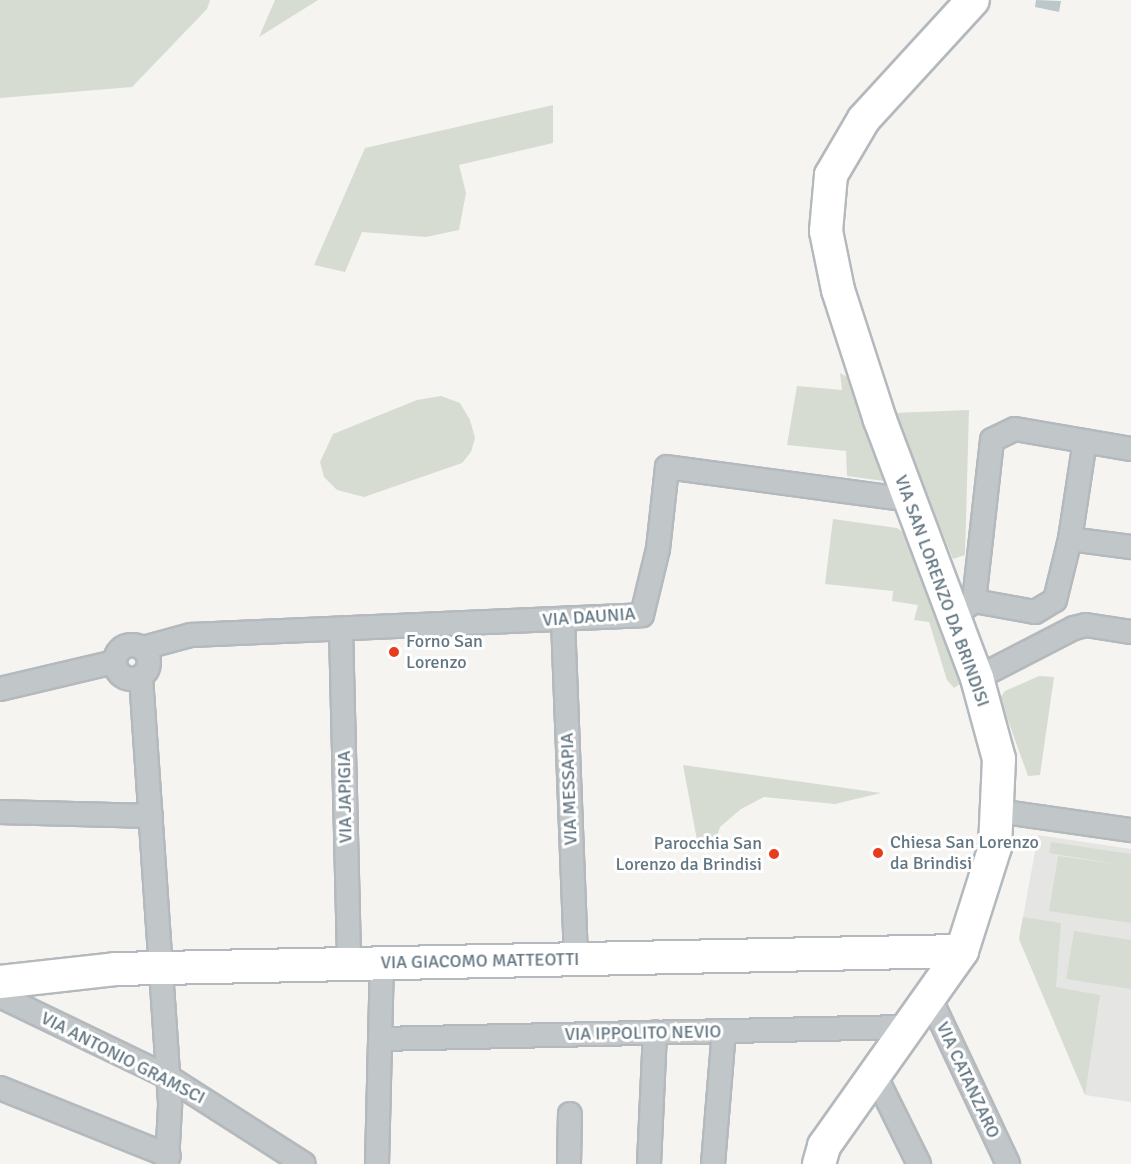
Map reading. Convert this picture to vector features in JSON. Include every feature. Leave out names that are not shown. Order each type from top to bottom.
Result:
[{"type":"street","name":"VIA SAN LORENZO DA BRINDISI","points":[[819,1164],[824,1146],[906,1026],[962,951],[995,847],[999,759],[977,678],[964,608],[910,500],[838,291],[826,231],[831,175],[864,119],[973,0]]},
{"type":"street","points":[[1085,441],[1070,539],[1055,600],[1035,612],[964,608],[992,440],[1015,429],[1085,441],[1131,449]]},
{"type":"street","name":"VIA DAUNIA","points":[[143,648],[192,635],[642,615],[658,549],[667,466],[910,500]]},
{"type":"street","points":[[1070,539],[1131,547]]},
{"type":"street","name":"VIA MESSAPIA","points":[[562,620],[576,958]]},
{"type":"street","points":[[977,678],[1074,628],[1086,625],[1131,632]]},
{"type":"street","name":"VIA JAPIGIA","points":[[341,629],[349,964]]},
{"type":"street","points":[[0,689],[114,662],[122,648],[133,644],[143,648],[149,663],[141,677],[162,968],[168,1077],[168,1160],[0,1088]]},
{"type":"street","points":[[114,662],[121,676],[130,679],[141,677]]},
{"type":"street","points":[[997,811],[1130,826]]},
{"type":"street","points":[[0,812],[151,816]]},
{"type":"street","name":"VIA GIACOMO MATTEOTTI","points":[[0,982],[162,968],[962,951]]},
{"type":"street","points":[[377,1164],[382,963]]},
{"type":"street","name":"VIA ANTONIO GRAMSCI","points":[[0,996],[168,1077],[304,1164]]},
{"type":"street","name":"VIA CATANZARO","points":[[929,996],[1008,1164]]},
{"type":"street","name":"VIA IPPOLITO NEVIO","points":[[380,1039],[906,1026]]},
{"type":"street","points":[[713,1164],[724,1031]]},
{"type":"street","points":[[649,1164],[655,1032]]},
{"type":"street","points":[[874,1073],[919,1164]]},
{"type":"street","points":[[570,1114],[570,1164]]},
{"type":"shaded area","points":[[0,0],[210,0],[207,9],[132,87],[0,98]]},
{"type":"shaded area","points":[[275,0],[318,0],[259,37]]},
{"type":"shaded area","points":[[1036,0],[1061,1],[1059,12],[1035,7]]},
{"type":"shaded area","points":[[553,105],[553,143],[459,165],[466,193],[459,230],[426,237],[362,232],[345,272],[314,265],[365,148]]},
{"type":"shaded area","points":[[840,373],[852,380],[889,477],[884,481],[847,476],[846,451],[787,445],[797,386],[842,390]]},
{"type":"shaded area","points":[[441,396],[460,403],[470,420],[475,438],[471,452],[462,463],[364,497],[337,490],[324,477],[320,462],[333,434],[417,400]]},
{"type":"shaded area","points":[[969,410],[965,555],[953,559],[893,413]]},
{"type":"shaded area","points":[[833,519],[897,528],[907,535],[963,682],[954,688],[947,680],[929,622],[914,620],[918,605],[892,601],[893,591],[825,584]]},
{"type":"shaded area","points":[[1039,676],[1054,677],[1040,775],[1028,776],[1000,698],[1005,691]]},
{"type":"shaded area","points":[[683,765],[881,793],[835,804],[764,797],[741,809],[720,827],[713,849],[699,851]]},
{"type":"shaded area","points":[[1038,835],[1131,849],[1131,1102],[1085,1095],[1019,939]]},
{"type":"shaded area","points":[[1051,842],[1131,854],[1131,923],[1049,911],[1058,856],[1129,866],[1049,853]]},
{"type":"shaded area","points":[[1023,917],[1061,923],[1056,987],[1100,995],[1085,1095],[1019,939]]},
{"type":"shaded area","points":[[1074,931],[1131,940],[1131,989],[1066,979]]},
{"type":"place","name":"Forno San Lorenzo","points":[[394,652]]},
{"type":"place","name":"Chiesa San Lorenzo da Brindisi","points":[[878,853]]},
{"type":"place","name":"Parocchia San Lorenzo da Brindisi","points":[[774,854]]}]
